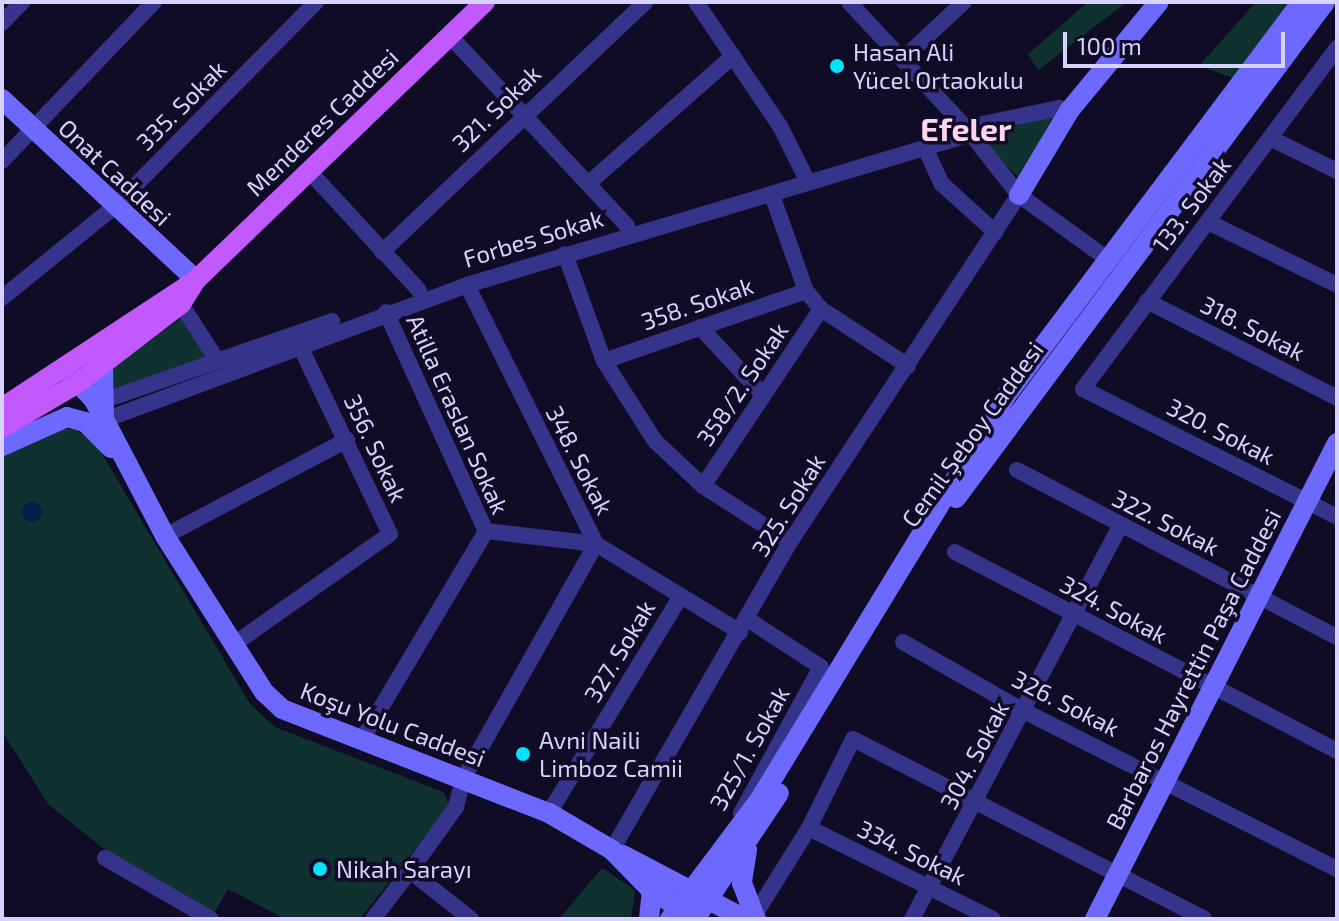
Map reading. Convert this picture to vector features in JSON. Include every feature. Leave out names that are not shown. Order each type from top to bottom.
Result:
[{"type":"main road","name":"Menderes Caddesi","points":[[2,428],[196,280],[485,2]]},
{"type":"main road","points":[[1019,195],[1069,111],[1159,2]]},
{"type":"main road","name":"Cemil Şeboy Caddesi","points":[[701,894],[719,853],[760,799],[1005,397],[1106,258],[1302,2]]},
{"type":"main road","name":"Cemil Şeboy Caddesi","points":[[701,894],[748,845],[927,538],[1325,2]]},
{"type":"main road","name":"Onat Caddesi","points":[[2,99],[114,207],[196,280]]},
{"type":"main road","name":"Menderes Caddesi","points":[[4,403],[103,364],[181,304],[196,280]]},
{"type":"main road","points":[[103,364],[111,417]]},
{"type":"main road","points":[[72,376],[111,417]]},
{"type":"main road","points":[[2,446],[67,417],[94,429],[124,464]]},
{"type":"main road","name":"Koşu Yolu Caddesi","points":[[111,417],[124,464],[165,536],[237,642],[264,692],[282,709],[549,813],[612,850],[652,891],[688,916]]},
{"type":"main road","name":"Barbaros Hayrettin Paşa Caddesi","points":[[1095,919],[1210,687],[1337,443]]},
{"type":"main road","points":[[748,845],[742,883],[752,918]]},
{"type":"main road","points":[[612,850],[752,918]]},
{"type":"main road","points":[[649,919],[652,891]]},
{"type":"main road","points":[[688,916],[701,894]]},
{"type":"street","points":[[2,23],[22,2]]},
{"type":"street","points":[[2,161],[34,131],[154,2]]},
{"type":"street","name":"335. Sokak","points":[[2,298],[114,207],[316,2]]},
{"type":"street","name":"321. Sokak","points":[[382,252],[645,2]]},
{"type":"street","points":[[696,2],[780,126],[805,176]]},
{"type":"street","points":[[849,2],[905,57],[1019,195],[1106,258]]},
{"type":"street","points":[[905,57],[964,2]]},
{"type":"street","points":[[450,36],[627,226]]},
{"type":"street","name":"133. Sokak","points":[[1083,389],[1336,51]]},
{"type":"street","points":[[589,183],[733,56]]},
{"type":"street","name":"Forbes Sokak","points":[[114,397],[419,290],[627,226],[968,130],[1059,108],[1069,111]]},
{"type":"street","name":"Forbes Sokak","points":[[111,417],[386,312],[565,254],[925,148],[968,130]]},
{"type":"street","points":[[1270,138],[1337,171]]},
{"type":"street","points":[[925,148],[949,191],[995,232]]},
{"type":"street","points":[[309,171],[419,290]]},
{"type":"street","points":[[772,195],[806,291],[821,309],[908,366]]},
{"type":"street","name":"325. Sokak","points":[[612,850],[790,542],[1019,195]]},
{"type":"street","points":[[1208,222],[1337,285]]},
{"type":"street","points":[[565,254],[604,361],[655,441],[703,486],[790,542]]},
{"type":"street","name":"348. Sokak","points":[[373,919],[456,807],[463,779],[596,544],[467,285]]},
{"type":"street","name":"358. Sokak","points":[[604,361],[806,291]]},
{"type":"street","name":"318. Sokak","points":[[1147,301],[1337,398]]},
{"type":"street","points":[[181,304],[217,360]]},
{"type":"street","name":"358/2. Sokak","points":[[703,486],[821,309]]},
{"type":"street","name":"Atilla Eraslan Sokak","points":[[361,741],[486,531],[386,312]]},
{"type":"street","points":[[700,327],[763,395]]},
{"type":"street","name":"356. Sokak","points":[[237,642],[390,534],[299,344]]},
{"type":"street","name":"320. Sokak","points":[[1083,389],[1337,517]]},
{"type":"street","points":[[165,536],[347,440]]},
{"type":"street","name":"322. Sokak","points":[[1017,470],[1337,637]]},
{"type":"street","name":"304. Sokak","points":[[912,919],[1120,526]]},
{"type":"street","points":[[486,531],[596,544],[681,596],[743,626]]},
{"type":"street","name":"324. Sokak","points":[[955,552],[1337,751]]},
{"type":"street","name":"327. Sokak","points":[[549,813],[681,596]]},
{"type":"street","name":"325/1. Sokak","points":[[719,853],[821,667],[743,626]]},
{"type":"street","name":"326. Sokak","points":[[903,642],[1024,711],[1337,869]]},
{"type":"street","points":[[752,918],[809,828],[853,739],[1116,878],[1204,919]]},
{"type":"street","name":"334. Sokak","points":[[809,828],[993,919]]},
{"type":"street","points":[[105,858],[211,919]]},
{"type":"street","points":[[410,871],[471,919]]},
{"type":"green space","points":[[1088,2],[1127,2],[1038,70],[1028,54]]},
{"type":"green space","points":[[1256,2],[1295,2],[1233,78],[1199,66]]},
{"type":"green space","points":[[1046,115],[1056,118],[1019,178],[976,135],[993,125],[1007,129]]},
{"type":"green space","points":[[187,314],[217,360],[114,397],[112,368]]},
{"type":"green space","points":[[53,429],[75,429],[98,447],[250,704],[275,727],[443,792],[450,805],[360,919],[285,919],[228,889],[212,916],[114,857],[48,804],[2,731],[2,457]]},
{"type":"green space","points":[[602,868],[635,890],[631,919],[559,919]]},
{"type":"water","points":[[32,502],[39,505],[42,512],[39,519],[32,522],[25,519],[22,512],[25,505]]},
{"type":"place","name":"Hasan Ali Yücel Ortaokulu","points":[[837,66]]},
{"type":"place","name":"Avni Naili Limboz Camii","points":[[523,754]]},
{"type":"place","name":"Nikah Sarayı","points":[[320,869]]},
{"type":"district","name":"Efeler","points":[[966,128]]}]
